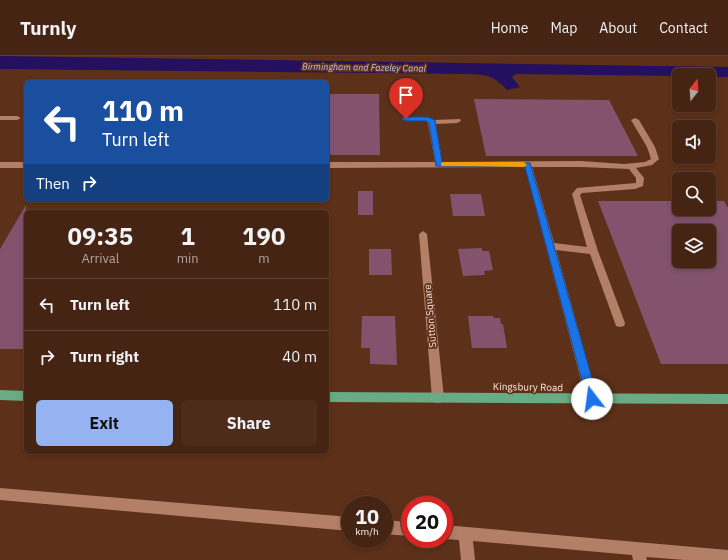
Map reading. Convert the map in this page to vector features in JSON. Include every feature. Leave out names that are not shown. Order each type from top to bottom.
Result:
[{"type":"main road","points":[[0,395],[24,396]]},
{"type":"main road","name":"Kingsbury Road","points":[[329,397],[728,399]]},
{"type":"street","points":[[0,118],[17,118]]},
{"type":"street","points":[[406,119],[428,119],[432,122],[457,121]]},
{"type":"street","points":[[626,166],[647,164],[653,162],[655,158],[651,147],[635,120]]},
{"type":"street","points":[[432,122],[439,165]]},
{"type":"street","points":[[329,165],[581,164],[632,167],[640,178],[640,184],[635,186],[580,190],[576,194],[593,251],[620,323]]},
{"type":"street","points":[[0,165],[24,165]]},
{"type":"street","points":[[528,165],[592,399]]},
{"type":"street","name":"Sutton Square","points":[[423,234],[438,398]]},
{"type":"street","points":[[550,246],[593,251]]},
{"type":"street","points":[[0,494],[341,523]]},
{"type":"street","points":[[453,533],[639,555],[728,557]]},
{"type":"street","points":[[465,534],[468,560]]},
{"type":"water","name":"Birmingham and Fazeley Canal","points":[[0,56],[728,67],[728,77],[716,77],[716,68],[672,68],[672,76],[516,74],[512,77],[520,87],[507,90],[499,82],[491,78],[483,75],[472,74],[0,69]]},
{"type":"building","points":[[329,94],[379,94],[380,155],[329,155]]},
{"type":"building","points":[[474,99],[609,100],[638,156],[486,156]]},
{"type":"building","points":[[358,191],[373,191],[373,215],[358,215]]},
{"type":"building","points":[[450,194],[481,194],[485,216],[453,216]]},
{"type":"building","points":[[598,201],[672,201],[672,216],[716,216],[716,201],[724,201],[728,208],[728,364],[661,364]]},
{"type":"building","points":[[26,205],[26,210],[24,210],[24,349],[0,349],[0,249]]},
{"type":"building","points":[[482,248],[482,251],[489,251],[493,270],[484,271],[485,275],[463,276],[458,249]]},
{"type":"building","points":[[369,249],[391,249],[392,275],[369,275]]},
{"type":"building","points":[[362,316],[395,316],[397,365],[370,364],[370,348],[361,348]]},
{"type":"building","points":[[468,316],[493,316],[494,318],[500,318],[501,324],[503,324],[507,348],[472,348]]},
{"type":"slow traffic","points":[[443,165],[524,165]]},
{"type":"route","points":[[406,119],[428,119],[432,122],[439,165],[528,165],[592,399]]}]
